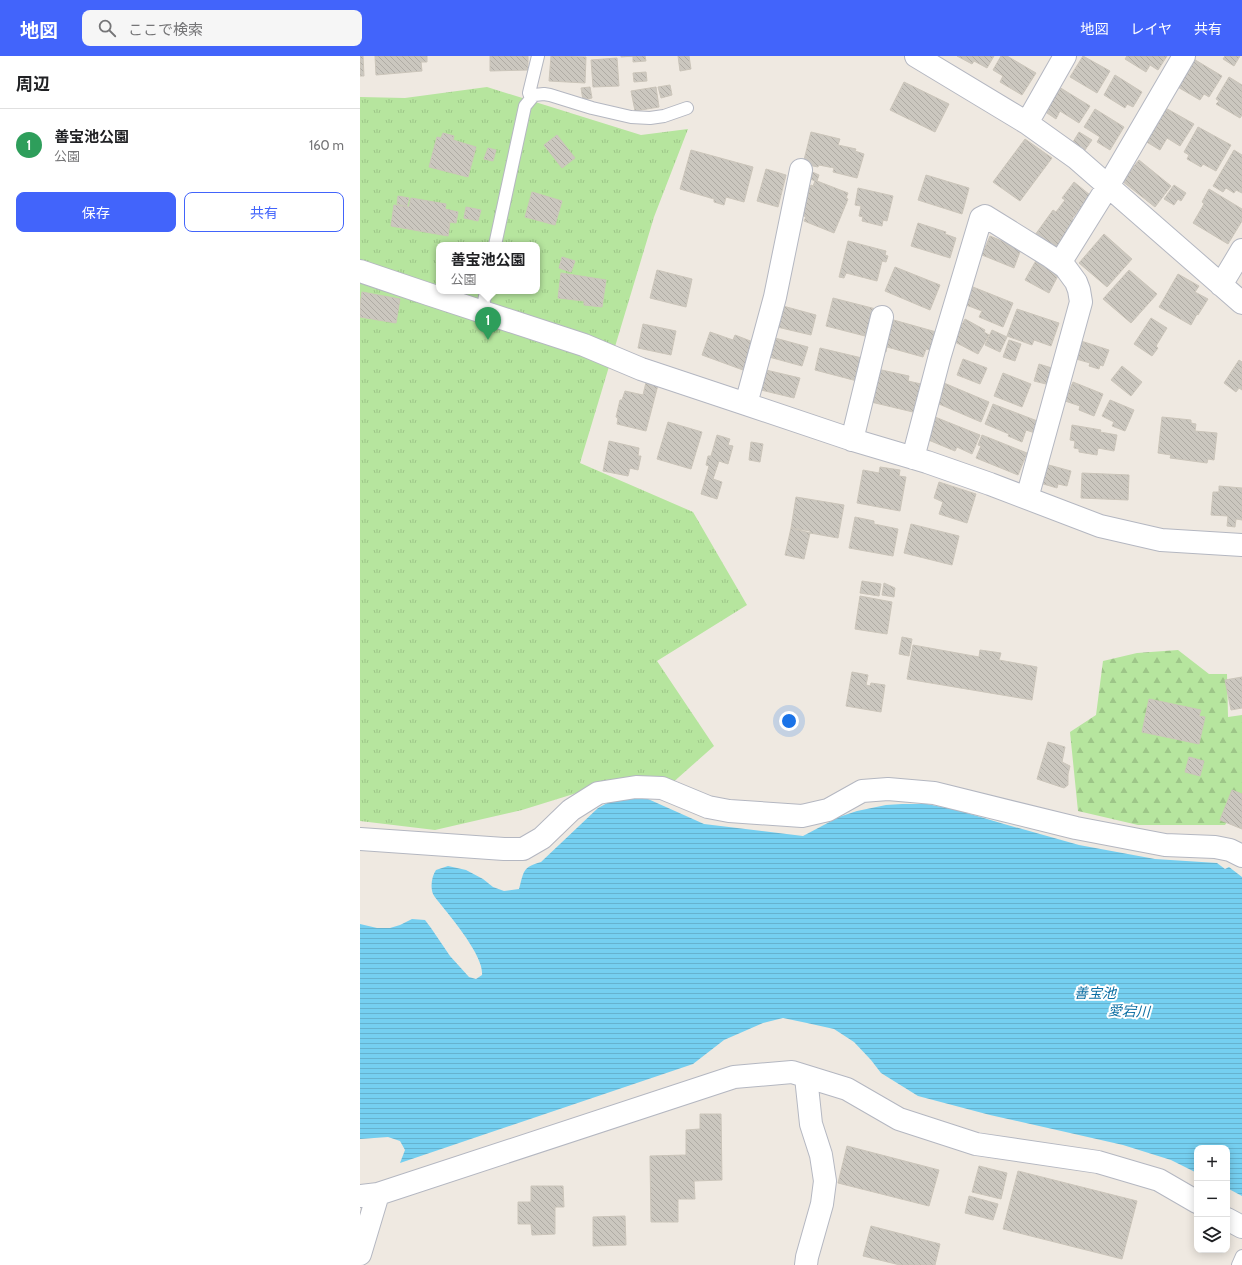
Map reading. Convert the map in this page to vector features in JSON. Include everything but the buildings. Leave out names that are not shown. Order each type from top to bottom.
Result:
[{"type":"street","points":[[1027,123],[1065,56]]},
{"type":"street","points":[[1060,263],[1108,186],[1184,56]]},
{"type":"street","points":[[927,59],[1027,123],[1076,158],[1242,304]]},
{"type":"street","points":[[746,404],[775,297],[801,170]]},
{"type":"street","points":[[913,458],[940,355],[980,218],[986,216],[1060,263],[1065,267],[1076,282],[1079,290],[1081,305],[1027,498]]},
{"type":"street","points":[[1221,285],[1242,250]]},
{"type":"street","points":[[360,271],[436,289]]},
{"type":"street","points":[[455,294],[484,301],[584,345],[641,368],[852,440],[913,458],[990,484],[1100,526],[1161,540],[1242,545]]},
{"type":"street","points":[[852,440],[882,317]]},
{"type":"street","points":[[360,839],[523,849],[542,838],[571,810],[598,794],[636,787],[662,788],[708,807],[729,811],[802,816],[828,810],[862,791],[888,789],[934,793],[1076,828],[1165,846],[1215,846],[1230,850],[1242,856]]},
{"type":"street","points":[[360,1254],[369,1195],[734,1077],[792,1072],[847,1089],[899,1119],[976,1144],[1098,1162],[1159,1180],[1194,1200]]},
{"type":"street","points":[[806,1077],[811,1124],[821,1155],[825,1181],[822,1204],[806,1265]]},
{"type":"street","points":[[1230,1221],[1242,1227]]},
{"type":"lane","points":[[531,98],[529,92],[538,56]]},
{"type":"lane","points":[[496,242],[525,106],[534,95],[544,94],[592,108],[631,117],[650,118],[664,116],[687,108]]},
{"type":"lane","points":[[1238,1265],[1242,1256]]},
{"type":"green space","points":[[487,87],[641,135],[688,129],[654,217],[580,463],[693,512],[747,605],[657,661],[714,746],[670,785],[609,783],[522,810],[435,830],[360,821],[360,97],[405,98]]},
{"type":"green space","points":[[1178,650],[1209,674],[1227,674],[1228,717],[1242,715],[1242,801],[1225,825],[1138,825],[1078,811],[1070,732],[1096,715],[1103,661],[1137,653]]},
{"type":"water","name":"善宝池","points":[[634,798],[648,799],[704,824],[803,836],[839,817],[857,811],[886,805],[927,804],[957,810],[1079,845],[1155,859],[1217,863],[1225,869],[1229,867],[1242,877],[1242,1196],[1230,1190],[1230,1145],[1194,1145],[1194,1172],[1171,1160],[1123,1145],[990,1115],[918,1096],[881,1073],[854,1042],[834,1029],[783,1018],[763,1023],[724,1040],[693,1064],[400,1163],[405,1150],[400,1141],[388,1137],[360,1139],[360,924],[377,928],[390,928],[412,919],[425,920],[450,956],[469,977],[476,979],[482,975],[481,967],[473,949],[433,894],[432,881],[436,870],[448,866],[466,870],[483,879],[493,887],[504,891],[519,889],[523,874],[527,868],[541,862],[598,808],[611,801]]},
{"type":"place","name":"善宝池公園","points":[[488,340]]},
{"type":"water label","name":"愛宕川","points":[[1129,1011]]}]
